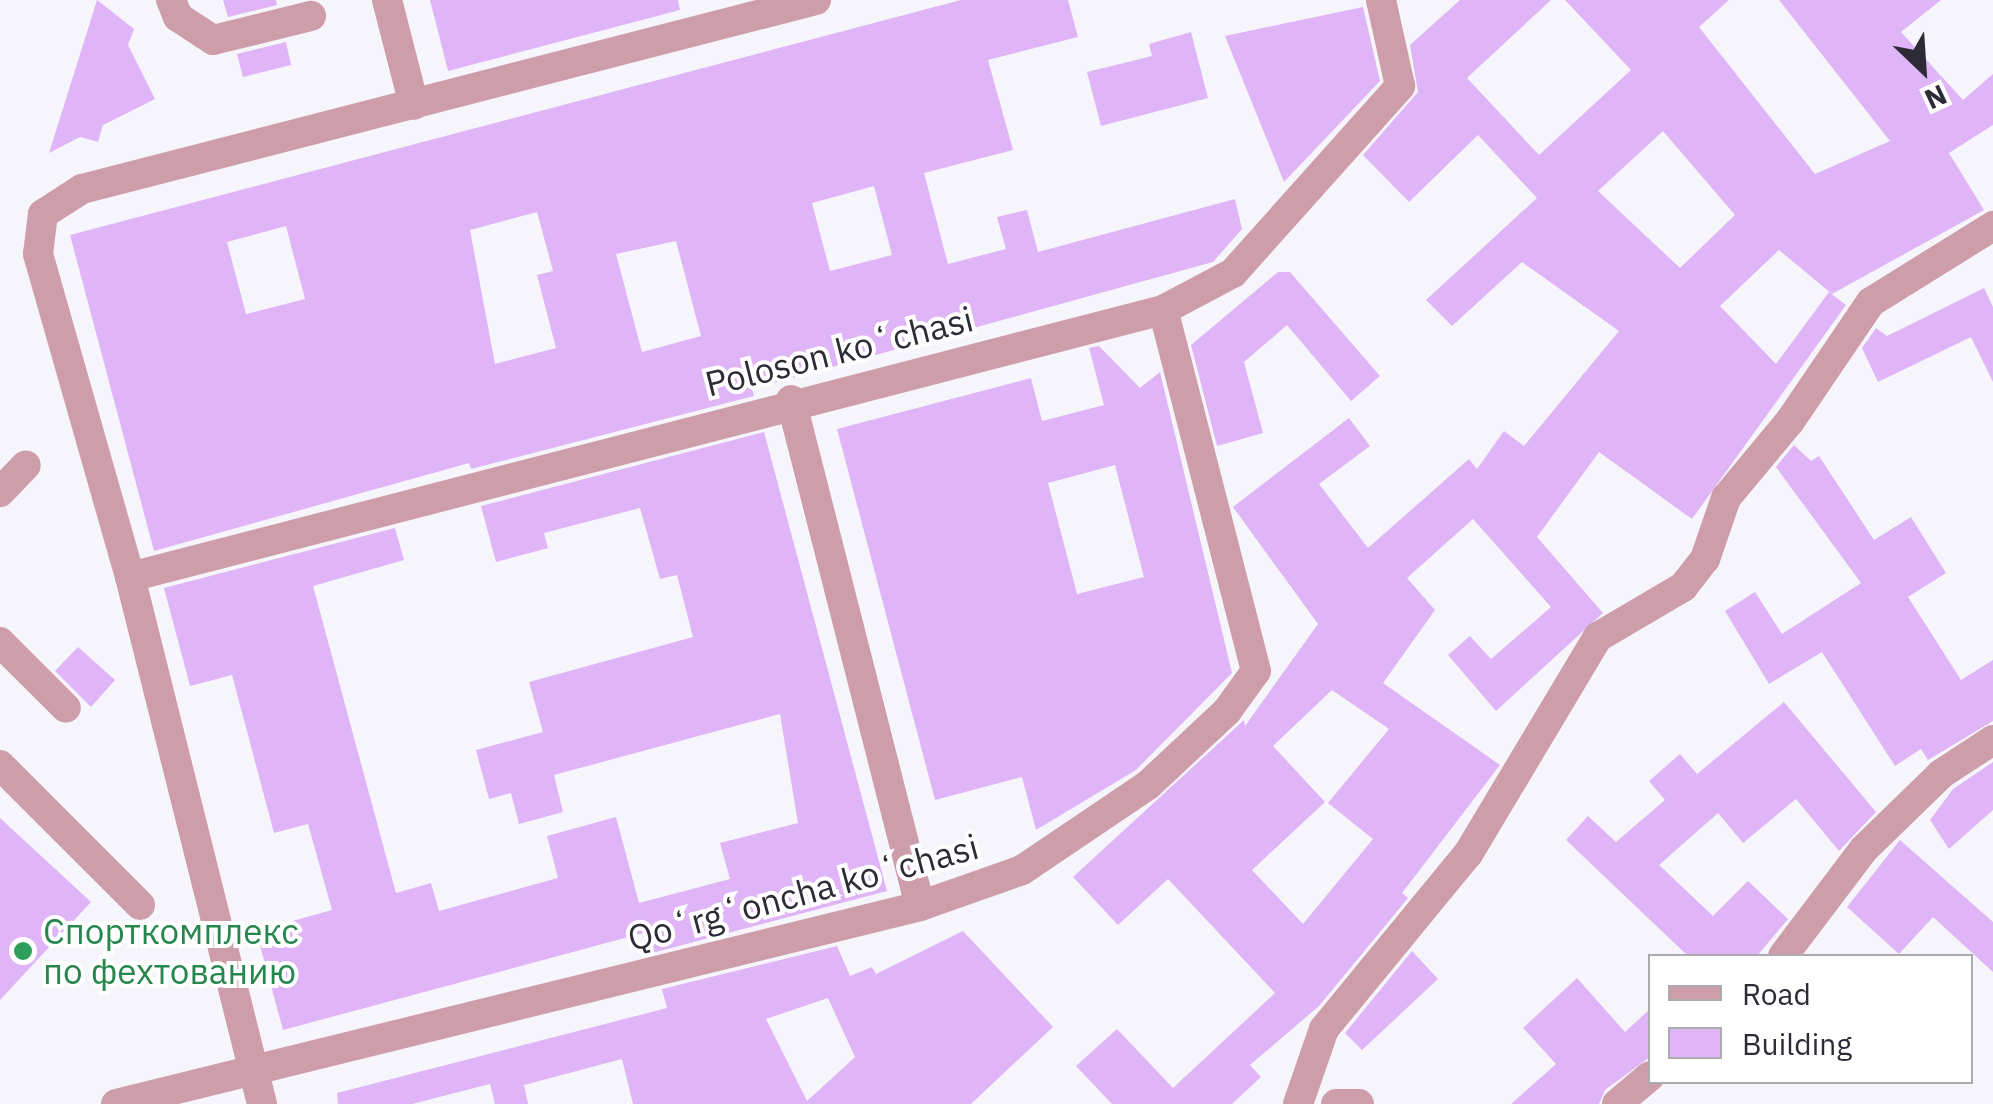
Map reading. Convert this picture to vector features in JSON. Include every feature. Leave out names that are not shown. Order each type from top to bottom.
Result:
[{"type":"street","points":[[171,0],[178,17],[213,40],[310,16]]},
{"type":"street","points":[[387,0],[414,105]]},
{"type":"street","points":[[262,1104],[130,577],[38,254],[43,214],[82,189],[816,0]]},
{"type":"street","name":"Poloson koʻchasi","points":[[130,577],[791,400],[1163,310],[1233,273],[1400,86],[1381,0]]},
{"type":"street","points":[[1298,1104],[1324,1029],[1468,854],[1598,637],[1683,587],[1706,558],[1726,498],[1782,432],[1870,302],[1993,226]]},
{"type":"street","name":"Qoʻrgʻoncha koʻchasi","points":[[116,1104],[920,906],[1022,870],[1148,785],[1227,710],[1256,670],[1163,310]]},
{"type":"street","points":[[791,400],[920,906]]},
{"type":"street","points":[[0,492],[26,465]]},
{"type":"street","points":[[0,642],[66,708]]},
{"type":"street","points":[[1784,954],[1864,848],[1941,774],[1993,740]]},
{"type":"street","points":[[0,765],[140,904]]},
{"type":"street","points":[[1617,1104],[1648,1078]]},
{"type":"street","points":[[1336,1104],[1359,1104]]},
{"type":"building","points":[[97,0],[134,29],[128,45],[155,99],[103,125],[98,142],[80,137],[49,153]]},
{"type":"building","points":[[223,0],[276,0],[277,5],[228,17]]},
{"type":"building","points":[[430,0],[678,0],[680,10],[448,71]]},
{"type":"building","points":[[961,0],[1068,0],[1078,37],[988,60],[1013,150],[924,173],[948,264],[1006,249],[997,217],[1027,210],[1038,252],[1235,199],[1242,229],[1213,262],[752,389],[754,396],[471,469],[469,463],[154,551],[70,235]],"holes":[[[874,186],[892,255],[830,271],[812,203]],[[537,212],[553,271],[537,275],[556,348],[495,364],[470,230]],[[286,226],[305,299],[246,314],[227,242]],[[676,241],[701,336],[642,352],[616,254]]]},
{"type":"building","points":[[1460,0],[1551,0],[1467,78],[1539,155],[1631,70],[1565,0],[1729,0],[1699,27],[1815,174],[1890,141],[1779,0],[1941,0],[1901,32],[1963,100],[1993,74],[1993,125],[1949,153],[1984,210],[1832,294],[1779,250],[1720,306],[1776,364],[1829,292],[1846,305],[1692,519],[1599,452],[1537,537],[1603,613],[1496,711],[1448,655],[1470,636],[1491,659],[1551,607],[1473,519],[1407,578],[1435,610],[1383,683],[1500,765],[1402,893],[1408,898],[1319,1006],[1250,1065],[1261,1077],[1232,1104],[1112,1104],[1076,1066],[1117,1029],[1173,1088],[1275,993],[1168,879],[1118,925],[1073,877],[1244,720],[1245,726],[1318,624],[1233,507],[1349,418],[1370,446],[1319,484],[1368,548],[1469,459],[1477,469],[1504,431],[1524,446],[1619,331],[1522,262],[1452,326],[1426,300],[1537,198],[1478,135],[1409,202],[1363,155],[1418,92],[1410,45]],"holes":[[[1663,131],[1735,215],[1680,268],[1598,191]],[[1332,690],[1389,729],[1328,803],[1373,839],[1303,924],[1252,870],[1325,802],[1273,746]]]},
{"type":"building","points":[[1363,7],[1380,81],[1284,182],[1225,36]]},
{"type":"building","points":[[1191,32],[1208,98],[1101,126],[1087,72],[1152,56],[1149,44]]},
{"type":"building","points":[[286,42],[291,65],[243,77],[237,54]]},
{"type":"building","points":[[1278,272],[1290,272],[1380,376],[1351,401],[1287,325],[1244,362],[1263,433],[1217,446],[1191,345]]},
{"type":"building","points":[[1984,288],[1993,307],[1993,382],[1971,337],[1878,382],[1862,348],[1876,328],[1887,336]]},
{"type":"building","points":[[1099,346],[1140,388],[1160,372],[1232,673],[1136,770],[1036,830],[1022,777],[935,800],[837,429],[1031,378],[1042,421],[1104,405],[1089,348]],"holes":[[[1115,465],[1144,577],[1077,594],[1048,483]]]},
{"type":"building","points":[[764,432],[887,891],[652,953],[647,932],[283,1030],[256,931],[332,910],[308,824],[274,833],[232,675],[190,686],[164,588],[395,528],[404,560],[313,586],[396,893],[431,883],[439,911],[558,878],[547,836],[616,817],[639,903],[730,879],[720,843],[798,823],[780,714],[554,775],[563,812],[519,824],[511,793],[489,799],[476,750],[543,732],[529,682],[693,637],[677,575],[660,579],[640,508],[544,533],[548,548],[496,562],[481,506]]},
{"type":"building","points":[[1794,445],[1811,461],[1819,456],[1874,540],[1911,517],[1946,573],[1908,597],[1961,680],[1993,660],[1993,721],[1928,760],[1921,749],[1895,766],[1822,652],[1769,684],[1725,611],[1755,592],[1782,634],[1861,583],[1776,467]]},
{"type":"building","points":[[78,647],[115,680],[91,707],[55,671]]},
{"type":"building","points":[[1784,702],[1876,812],[1839,851],[1796,799],[1743,843],[1718,813],[1659,865],[1713,916],[1748,881],[1788,919],[1759,954],[1686,954],[1566,840],[1588,816],[1616,842],[1665,800],[1649,781],[1680,754],[1697,774]]},
{"type":"building","points":[[1993,762],[1993,810],[1949,849],[1930,820],[1953,789]]},
{"type":"building","name":"Спорткомплекс по фехтованию","points":[[0,818],[91,902],[0,1000]]},
{"type":"building","points":[[1900,840],[1993,922],[1993,972],[1933,917],[1899,954],[1847,907]]},
{"type":"building","points":[[963,931],[1053,1027],[971,1104],[633,1104],[622,1059],[524,1085],[528,1104],[495,1104],[490,1084],[412,1104],[338,1104],[337,1093],[667,1008],[662,989],[837,946],[850,976],[872,967],[876,974]],"holes":[[[828,998],[855,1057],[807,1101],[766,1019]]]},
{"type":"building","points":[[1412,951],[1438,979],[1362,1050],[1345,1033]]},
{"type":"building","points":[[1577,978],[1625,1032],[1648,1011],[1648,1058],[1605,1090],[1599,1104],[1511,1104],[1556,1064],[1523,1028]]},
{"type":"place","name":"Спорткомплекс по фехтованию","points":[[23,951]]}]
